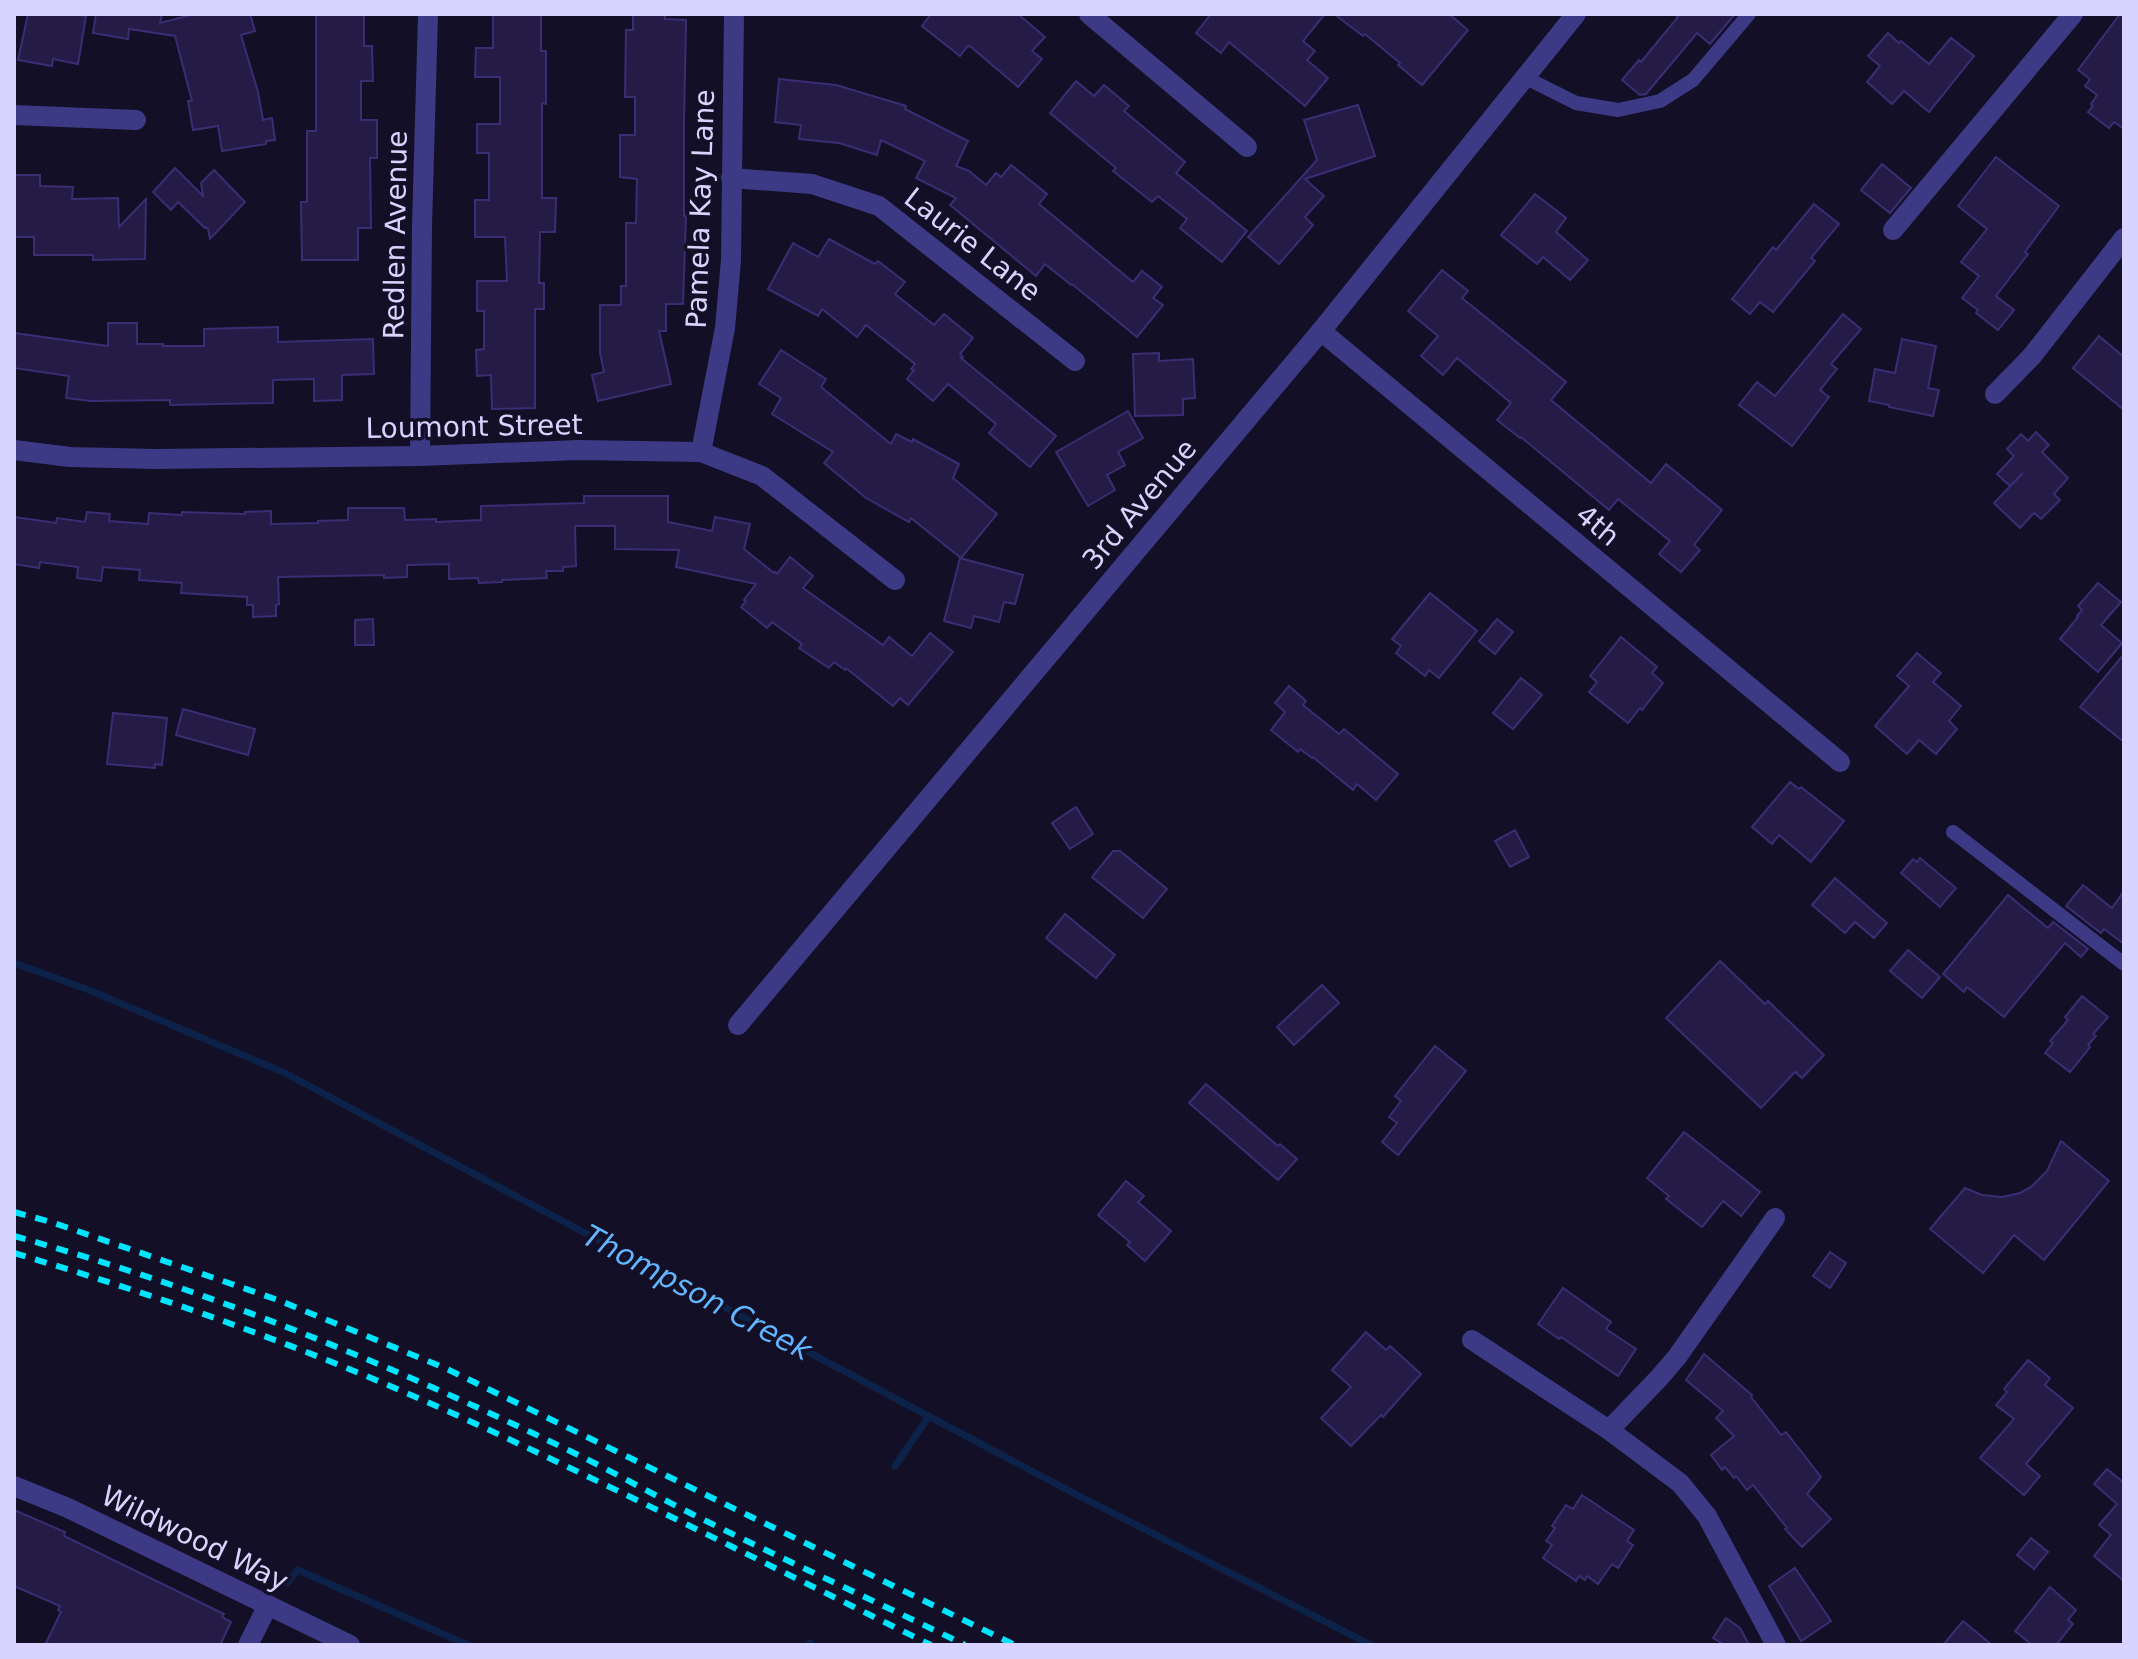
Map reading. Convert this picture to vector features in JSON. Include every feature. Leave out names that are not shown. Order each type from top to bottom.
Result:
[{"type":"street","name":"Redlen Avenue","points":[[420,456],[428,14]]},
{"type":"street","name":"Pamela Kay Lane","points":[[701,452],[725,328],[731,260],[734,14]]},
{"type":"street","points":[[1089,14],[1247,147]]},
{"type":"street","name":"3rd Avenue","points":[[738,1025],[1321,331],[1576,14]]},
{"type":"street","points":[[1893,230],[2073,14]]},
{"type":"street","points":[[14,115],[136,120]]},
{"type":"street","name":"Laurie Lane","points":[[731,178],[812,184],[879,206],[1075,361]]},
{"type":"street","points":[[1995,394],[2032,356],[2124,238]]},
{"type":"street","name":"4th","points":[[1321,331],[1840,762]]},
{"type":"street","name":"Loumont Street","points":[[14,450],[70,457],[155,459],[420,456],[578,450],[701,452],[762,476],[895,580]]},
{"type":"street","points":[[1609,1430],[1677,1357],[1775,1218]]},
{"type":"street","points":[[1472,1340],[1609,1430],[1680,1483],[1707,1516],[1776,1645]]},
{"type":"street","name":"Wildwood Way","points":[[14,1486],[68,1508],[350,1645]]},
{"type":"street","points":[[248,1645],[268,1605]]},
{"type":"lane","points":[[1524,77],[1576,103],[1618,110],[1660,101],[1693,80],[1749,14]]},
{"type":"lane","points":[[1953,832],[2124,964]]},
{"type":"building","points":[[28,14],[86,16],[78,64],[53,59],[52,66],[18,60]]},
{"type":"building","points":[[96,14],[162,14],[160,23],[195,14],[250,14],[255,31],[241,35],[263,120],[272,118],[275,140],[222,151],[218,126],[193,130],[188,101],[192,101],[175,36],[129,29],[128,39],[93,33]]},
{"type":"building","points":[[316,14],[364,14],[364,46],[372,46],[373,81],[361,81],[361,120],[377,120],[377,158],[370,158],[371,228],[358,228],[358,260],[302,260],[301,202],[307,202],[307,131],[316,131]]},
{"type":"building","points":[[493,14],[541,14],[541,51],[546,51],[546,104],[542,103],[542,198],[556,198],[555,232],[540,232],[539,283],[544,283],[544,309],[535,309],[535,408],[492,409],[491,375],[477,376],[476,350],[484,349],[484,311],[477,311],[477,281],[507,281],[505,237],[475,237],[475,200],[489,200],[489,153],[477,153],[477,124],[500,124],[500,77],[475,77],[476,48],[493,48]]},
{"type":"building","points":[[633,14],[665,14],[665,19],[686,20],[683,304],[666,304],[666,331],[659,331],[671,384],[598,401],[592,375],[604,372],[600,353],[600,305],[621,305],[621,286],[626,286],[626,223],[636,223],[637,179],[620,177],[620,135],[635,135],[635,97],[625,97],[626,30],[633,30]]},
{"type":"building","points":[[931,14],[1018,14],[1045,37],[1032,51],[1042,59],[1018,87],[971,47],[968,46],[960,56],[922,26]]},
{"type":"building","points":[[1211,14],[1325,14],[1303,41],[1315,51],[1307,60],[1328,78],[1305,106],[1229,42],[1221,53],[1196,33]]},
{"type":"building","points":[[1334,14],[1449,14],[1468,30],[1422,85],[1365,34],[1363,36]]},
{"type":"building","points":[[1674,14],[1735,14],[1710,44],[1697,33],[1646,94],[1640,95],[1622,80],[1678,17]]},
{"type":"building","points":[[2120,14],[2124,14],[2124,129],[2114,122],[2109,128],[2088,112],[2097,95],[2085,86],[2090,79],[2078,70]]},
{"type":"building","points":[[1888,33],[1929,64],[1951,38],[1974,56],[1929,112],[1904,91],[1892,104],[1867,82],[1880,66],[1868,56]]},
{"type":"building","points":[[779,79],[836,85],[906,106],[905,109],[968,141],[956,166],[969,171],[986,185],[996,173],[1001,177],[1011,165],[1047,194],[1039,204],[1133,282],[1142,271],[1162,287],[1153,298],[1163,305],[1137,337],[1045,264],[1036,276],[950,205],[956,198],[916,178],[925,161],[881,140],[877,155],[839,143],[799,139],[801,125],[775,122]]},
{"type":"building","points":[[1076,81],[1094,96],[1104,85],[1129,106],[1124,111],[1185,162],[1176,173],[1247,231],[1222,262],[1180,228],[1187,219],[1158,196],[1152,202],[1050,113]]},
{"type":"building","points":[[1358,105],[1375,156],[1305,179],[1324,196],[1305,217],[1313,225],[1279,264],[1248,237],[1317,160],[1304,120]]},
{"type":"building","points":[[1996,157],[2059,206],[1996,296],[2014,310],[1998,330],[1962,298],[1979,276],[1961,262],[1987,229],[1958,206]]},
{"type":"building","points":[[1882,164],[1911,188],[1890,213],[1861,190]]},
{"type":"building","points":[[175,168],[203,196],[201,183],[214,170],[245,202],[210,239],[208,229],[178,202],[171,210],[153,192]]},
{"type":"building","points":[[14,175],[40,175],[40,186],[73,187],[72,199],[118,198],[119,227],[146,199],[145,259],[93,260],[93,255],[34,255],[34,237],[14,237]]},
{"type":"building","points":[[1535,194],[1566,218],[1556,232],[1588,260],[1570,280],[1543,257],[1537,264],[1501,235]]},
{"type":"building","points":[[1814,204],[1839,224],[1811,258],[1815,261],[1773,312],[1760,302],[1750,314],[1732,299],[1773,247],[1776,250]]},
{"type":"building","points":[[829,239],[875,264],[878,261],[905,282],[895,294],[934,325],[944,314],[973,338],[960,354],[961,358],[1056,436],[1030,467],[989,433],[996,424],[948,384],[933,401],[907,379],[915,364],[866,325],[857,337],[822,309],[818,316],[768,289],[793,243],[818,257]]},
{"type":"building","points":[[1442,270],[1468,291],[1462,298],[1566,382],[1551,400],[1651,483],[1666,464],[1722,510],[1694,545],[1700,550],[1681,572],[1659,554],[1670,541],[1618,499],[1609,510],[1497,420],[1511,403],[1457,358],[1443,375],[1421,356],[1438,336],[1408,311]]},
{"type":"building","points":[[1843,314],[1861,329],[1831,364],[1837,369],[1820,390],[1829,397],[1792,446],[1739,405],[1757,382],[1775,396]]},
{"type":"building","points":[[108,323],[137,323],[137,344],[163,346],[204,346],[204,329],[278,327],[278,342],[373,339],[374,374],[342,375],[342,400],[314,401],[314,379],[273,380],[273,403],[170,405],[170,400],[90,401],[66,398],[69,376],[14,368],[14,333],[108,346]]},
{"type":"building","points":[[2099,336],[2124,357],[2124,410],[2073,368]]},
{"type":"building","points":[[1902,339],[1936,346],[1928,388],[1939,390],[1933,416],[1869,401],[1875,369],[1895,373]]},
{"type":"building","points":[[781,350],[826,379],[821,387],[891,444],[896,434],[912,442],[913,439],[959,464],[953,478],[997,514],[961,558],[911,518],[909,522],[866,498],[824,463],[833,452],[772,414],[781,398],[759,384]]},
{"type":"building","points":[[1159,353],[1159,361],[1193,359],[1195,398],[1183,399],[1183,415],[1135,416],[1133,354]]},
{"type":"building","points":[[1128,411],[1143,438],[1118,452],[1125,465],[1107,475],[1115,490],[1088,506],[1056,452]]},
{"type":"building","points":[[2036,432],[2049,445],[2042,452],[2068,478],[2054,494],[2060,500],[2041,519],[2034,513],[2020,528],[1994,503],[2023,473],[2010,486],[1997,474],[2014,456],[2007,449],[2021,434],[2028,441]]},
{"type":"building","points":[[584,496],[668,496],[668,522],[712,531],[715,517],[750,524],[744,549],[777,574],[790,557],[813,576],[803,588],[883,645],[889,637],[912,656],[930,633],[953,652],[908,705],[900,698],[893,706],[846,668],[834,662],[829,668],[799,648],[802,644],[772,622],[767,628],[741,607],[756,584],[676,567],[679,550],[615,549],[615,526],[575,526],[576,566],[563,567],[563,571],[546,571],[547,578],[479,583],[478,578],[449,579],[449,564],[407,565],[407,577],[278,577],[276,616],[253,617],[253,605],[247,605],[247,597],[181,593],[182,583],[139,580],[140,570],[103,567],[101,581],[77,578],[78,567],[40,562],[39,568],[14,564],[14,517],[56,523],[57,518],[85,522],[87,512],[110,514],[109,521],[148,524],[149,513],[245,514],[271,511],[271,524],[318,523],[348,520],[348,508],[404,508],[405,520],[436,519],[436,522],[481,520],[481,506],[584,503]]},
{"type":"building","points":[[960,558],[1023,575],[1015,604],[1004,602],[999,622],[974,616],[971,628],[944,621]]},
{"type":"building","points":[[2098,583],[2121,602],[2101,625],[2122,643],[2098,672],[2060,639],[2082,610],[2078,606]]},
{"type":"building","points":[[1430,593],[1477,631],[1439,678],[1429,670],[1425,676],[1396,653],[1401,646],[1392,639]]},
{"type":"building","points":[[373,619],[374,645],[355,645],[355,620]]},
{"type":"building","points":[[1497,619],[1513,632],[1495,654],[1479,641]]},
{"type":"building","points":[[1621,637],[1657,667],[1652,673],[1663,683],[1628,723],[1589,692],[1597,682],[1590,676]]},
{"type":"building","points":[[1917,653],[1941,673],[1933,682],[1961,706],[1949,721],[1957,729],[1936,754],[1919,740],[1907,754],[1875,726],[1909,686],[1897,676]]},
{"type":"building","points":[[2124,654],[2124,742],[2080,707]]},
{"type":"building","points":[[1521,678],[1542,695],[1513,729],[1493,713]]},
{"type":"building","points":[[1289,686],[1306,701],[1303,705],[1339,734],[1344,729],[1398,774],[1376,800],[1357,784],[1353,790],[1313,757],[1300,749],[1298,752],[1271,730],[1285,712],[1275,703]]},
{"type":"building","points":[[183,709],[255,729],[248,755],[176,735]]},
{"type":"building","points":[[113,713],[167,718],[162,765],[155,764],[155,768],[107,764]]},
{"type":"building","points":[[1790,782],[1844,821],[1811,862],[1779,835],[1772,844],[1752,827]]},
{"type":"building","points":[[1076,807],[1093,834],[1070,849],[1052,823]]},
{"type":"building","points":[[1515,830],[1529,857],[1510,867],[1495,841]]},
{"type":"building","points":[[1113,851],[1120,851],[1167,889],[1143,918],[1092,877]]},
{"type":"building","points":[[1920,858],[1956,888],[1940,907],[1901,873],[1913,859],[1917,862]]},
{"type":"building","points":[[1835,878],[1887,923],[1874,938],[1855,922],[1845,933],[1812,905]]},
{"type":"building","points":[[2083,885],[2112,908],[2124,891],[2124,944],[2104,929],[2101,933],[2066,906]]},
{"type":"building","points":[[2008,895],[2048,928],[2053,922],[2088,949],[2081,957],[2065,943],[2004,1017],[1967,987],[1964,992],[1943,974]]},
{"type":"building","points":[[1065,914],[1115,955],[1096,978],[1046,938]]},
{"type":"building","points":[[1908,950],[1940,977],[1922,998],[1890,971]]},
{"type":"building","points":[[1720,961],[1765,1004],[1768,1001],[1824,1055],[1802,1078],[1795,1072],[1761,1108],[1666,1018]]},
{"type":"building","points":[[1322,985],[1339,1003],[1294,1045],[1277,1027]]},
{"type":"building","points":[[2082,996],[2108,1017],[2093,1034],[2096,1036],[2088,1045],[2090,1047],[2070,1072],[2045,1053],[2053,1043],[2050,1041],[2068,1020],[2065,1017]]},
{"type":"building","points":[[1435,1046],[1466,1071],[1398,1155],[1382,1142],[1397,1123],[1389,1117],[1401,1101],[1395,1096]]},
{"type":"building","points":[[1206,1084],[1297,1159],[1278,1180],[1189,1103]]},
{"type":"building","points":[[1684,1132],[1760,1192],[1741,1216],[1723,1201],[1702,1227],[1666,1199],[1669,1196],[1647,1178]]},
{"type":"building","points":[[2061,1141],[2109,1181],[2044,1260],[2014,1235],[1983,1273],[1930,1229],[1965,1188],[1982,1195],[2002,1197],[2031,1187],[2047,1171]]},
{"type":"building","points":[[1126,1181],[1144,1196],[1138,1202],[1171,1231],[1145,1261],[1127,1245],[1130,1242],[1098,1215]]},
{"type":"building","points":[[1830,1252],[1846,1263],[1830,1288],[1813,1276]]},
{"type":"building","points":[[1563,1288],[1611,1322],[1606,1329],[1636,1349],[1618,1376],[1538,1324]]},
{"type":"building","points":[[1366,1332],[1386,1350],[1390,1346],[1421,1374],[1383,1417],[1381,1415],[1351,1446],[1321,1418],[1351,1387],[1332,1370]]},
{"type":"building","points":[[1704,1354],[1752,1395],[1781,1435],[1786,1432],[1821,1477],[1807,1494],[1831,1519],[1802,1547],[1753,1485],[1747,1490],[1725,1467],[1722,1470],[1711,1455],[1734,1436],[1716,1418],[1723,1411],[1686,1380]]},
{"type":"building","points":[[2028,1360],[2050,1378],[2045,1385],[2073,1408],[2026,1464],[2040,1476],[2024,1495],[1980,1458],[2014,1419],[1996,1405],[2007,1392],[2004,1389]]},
{"type":"building","points":[[2107,1469],[2124,1483],[2124,1581],[2094,1556],[2111,1535],[2099,1525],[2117,1504],[2094,1484]]},
{"type":"building","points":[[1582,1495],[1634,1530],[1627,1541],[1633,1545],[1618,1568],[1612,1564],[1598,1584],[1587,1576],[1585,1580],[1579,1576],[1576,1581],[1543,1558],[1552,1545],[1546,1541],[1555,1528],[1552,1526],[1566,1505],[1573,1509]]},
{"type":"building","points":[[14,1510],[65,1532],[64,1536],[224,1614],[222,1617],[231,1622],[220,1645],[45,1645],[61,1612],[58,1610],[60,1606],[14,1586]]},
{"type":"building","points":[[2031,1538],[2048,1552],[2034,1569],[2017,1555]]},
{"type":"building","points":[[1795,1568],[1831,1621],[1801,1641],[1769,1586]]},
{"type":"building","points":[[2050,1587],[2076,1610],[2068,1620],[2073,1624],[2056,1645],[2032,1645],[2015,1631]]},
{"type":"building","points":[[1726,1618],[1740,1628],[1749,1645],[1725,1645],[1713,1638]]},
{"type":"building","points":[[1963,1621],[1992,1645],[1943,1645]]},
{"type":"waterway","name":"Thompson Creek","points":[[14,963],[89,990],[285,1073],[1058,1485],[1371,1645]]},
{"type":"waterway","points":[[895,1466],[929,1416]]},
{"type":"waterway","points":[[287,1583],[298,1570],[468,1645]]},
{"type":"railway","points":[[14,1212],[278,1300],[445,1368],[1015,1645]]},
{"type":"railway","points":[[14,1236],[226,1304],[365,1358],[568,1450],[726,1531],[965,1645]]},
{"type":"railway","points":[[14,1253],[236,1326],[399,1390],[572,1469],[931,1645]]}]
